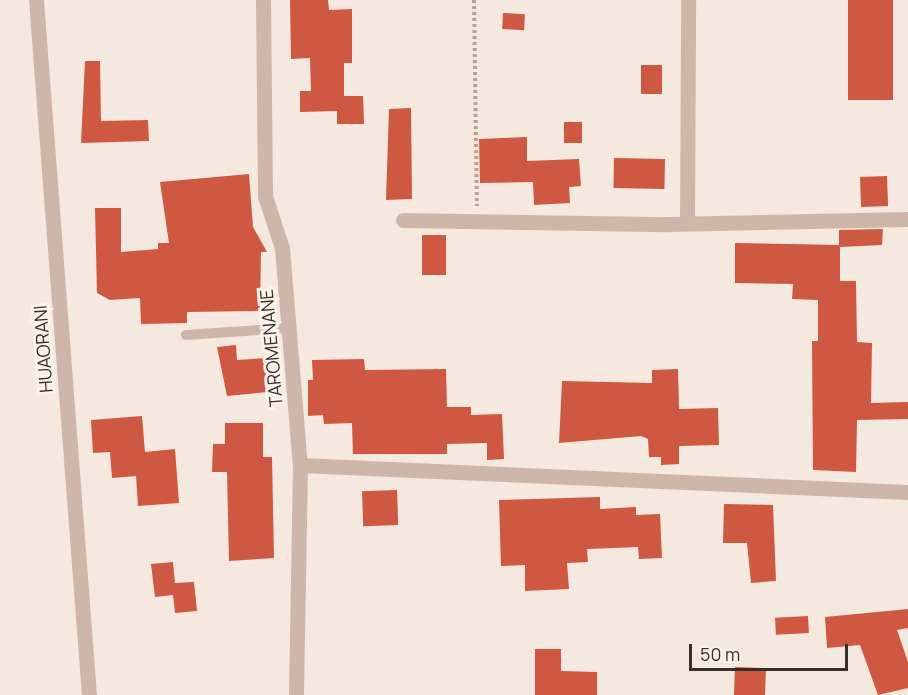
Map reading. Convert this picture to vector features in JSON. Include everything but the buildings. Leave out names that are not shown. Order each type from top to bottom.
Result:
[{"type":"street","name":"HUAORANI","points":[[36,0],[89,695]]},
{"type":"street","name":"TAROMENANE","points":[[263,0],[265,196],[282,248],[300,465],[296,695]]},
{"type":"street","points":[[687,223],[688,0]]},
{"type":"street","points":[[403,220],[687,223],[908,219]]},
{"type":"street","points":[[300,465],[908,492]]},
{"type":"lane","points":[[186,335],[289,328]]},
{"type":"path","points":[[474,0],[477,219]]}]
